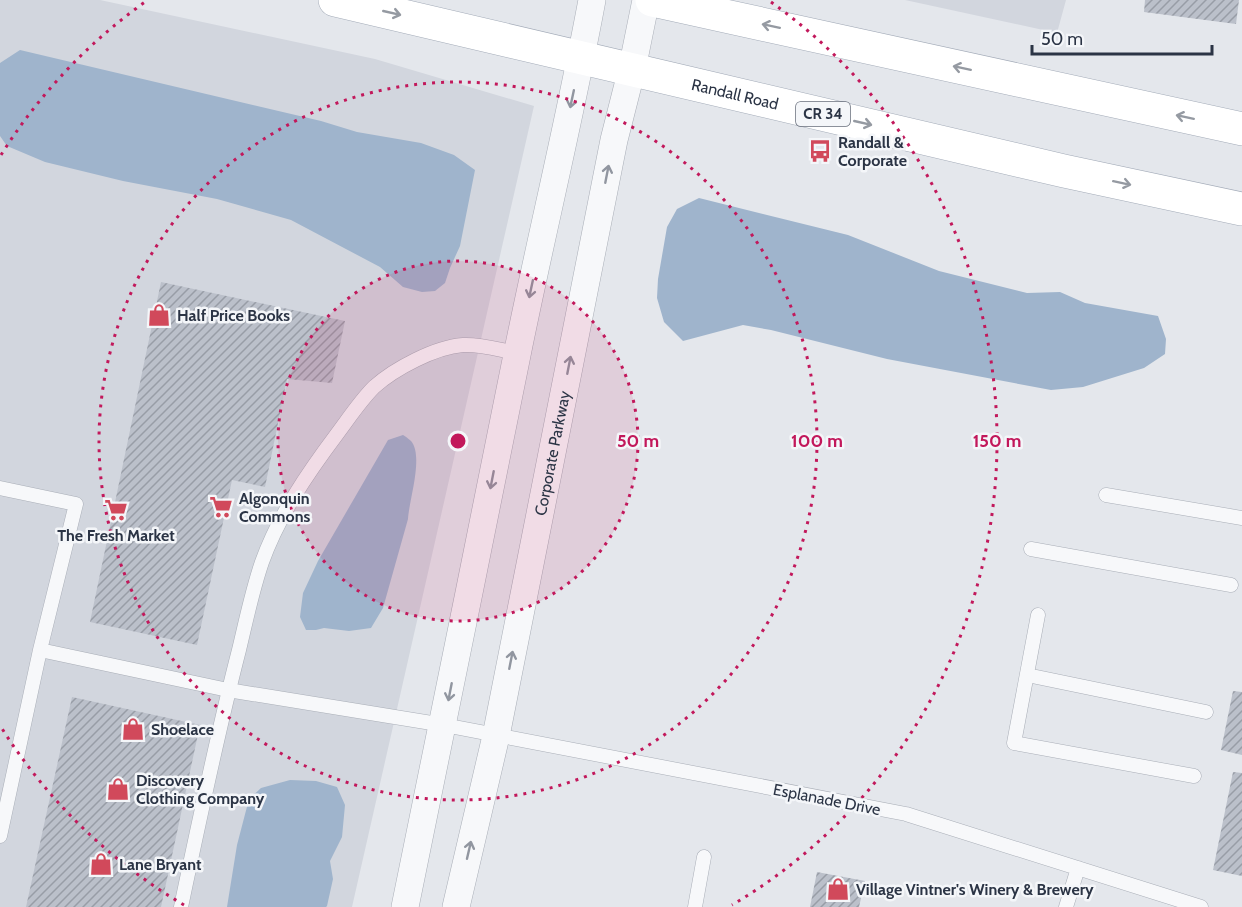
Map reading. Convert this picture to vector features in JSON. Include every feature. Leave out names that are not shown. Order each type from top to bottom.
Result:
[{"type":"main road","name":"Randall Road","points":[[335,0],[1064,171],[1242,209]]},
{"type":"main road","points":[[652,0],[1242,129]]},
{"type":"street","points":[[405,907],[444,725],[517,353],[582,57],[592,0]]},
{"type":"street","name":"Corporate Parkway","points":[[456,907],[495,736],[614,140],[646,0]]},
{"type":"lane","points":[[181,907],[228,690],[262,563],[285,511],[352,413],[374,388],[398,369],[421,357],[464,345],[517,353]]},
{"type":"lane","points":[[0,488],[76,504],[4,802],[0,836]]},
{"type":"lane","points":[[1107,495],[1242,518]]},
{"type":"lane","points":[[1031,549],[1230,585]]},
{"type":"lane","points":[[1038,615],[1014,743],[1194,776]]},
{"type":"lane","name":"Esplanade Drive","points":[[40,650],[228,690],[444,725],[906,814],[1201,907]]},
{"type":"lane","points":[[1027,675],[1206,712]]},
{"type":"lane","points":[[695,907],[704,857]]},
{"type":"lane","points":[[1066,907],[1078,868]]},
{"type":"shaded area","name":"Algonquin Commons","points":[[0,0],[100,0],[375,59],[534,106],[352,907],[0,907]]},
{"type":"shaded area","points":[[905,0],[1066,0],[1057,33]]},
{"type":"water","points":[[20,50],[321,121],[357,132],[421,143],[454,155],[475,170],[460,246],[445,283],[435,291],[422,292],[403,287],[380,267],[291,220],[217,199],[123,181],[45,162],[7,146],[0,136],[0,63]]},
{"type":"water","points":[[699,198],[848,235],[939,271],[1027,293],[1060,292],[1085,303],[1158,316],[1166,339],[1165,354],[1144,368],[1083,387],[1051,390],[887,359],[743,325],[683,341],[664,322],[657,298],[658,279],[667,227],[677,209]]},
{"type":"water","points":[[403,435],[411,441],[415,448],[415,478],[408,519],[383,608],[371,628],[349,631],[324,628],[306,630],[300,617],[303,593],[318,561],[388,440]]},
{"type":"water","points":[[290,780],[316,781],[337,787],[345,805],[342,837],[330,861],[333,879],[327,906],[227,907],[237,845],[249,799],[261,788]]},
{"type":"building","points":[[1145,0],[1239,0],[1236,24],[1144,12]]},
{"type":"building","points":[[161,282],[345,321],[332,383],[287,379],[265,487],[232,480],[197,645],[90,622]]},
{"type":"building","points":[[1233,691],[1242,692],[1242,755],[1221,750]]},
{"type":"building","points":[[72,697],[200,725],[161,907],[26,907]]},
{"type":"building","points":[[1233,772],[1242,773],[1242,876],[1213,870]]},
{"type":"building","name":"Village Vintner's Winery & Brewery","points":[[817,872],[865,881],[859,907],[810,907]]},
{"type":"place","name":"Randall & Corporate","points":[[820,151]]},
{"type":"place","name":"Half Price Books","points":[[159,315]]},
{"type":"place","name":"Algonquin Commons","points":[[221,507]]},
{"type":"place","name":"The Fresh Market","points":[[116,510]]},
{"type":"place","name":"Shoelace","points":[[133,729]]},
{"type":"place","name":"Discovery Clothing Company","points":[[118,789]]},
{"type":"place","name":"Lane Bryant","points":[[101,864]]},
{"type":"place","name":"Village Vintner's Winery & Brewery","points":[[838,889]]}]
